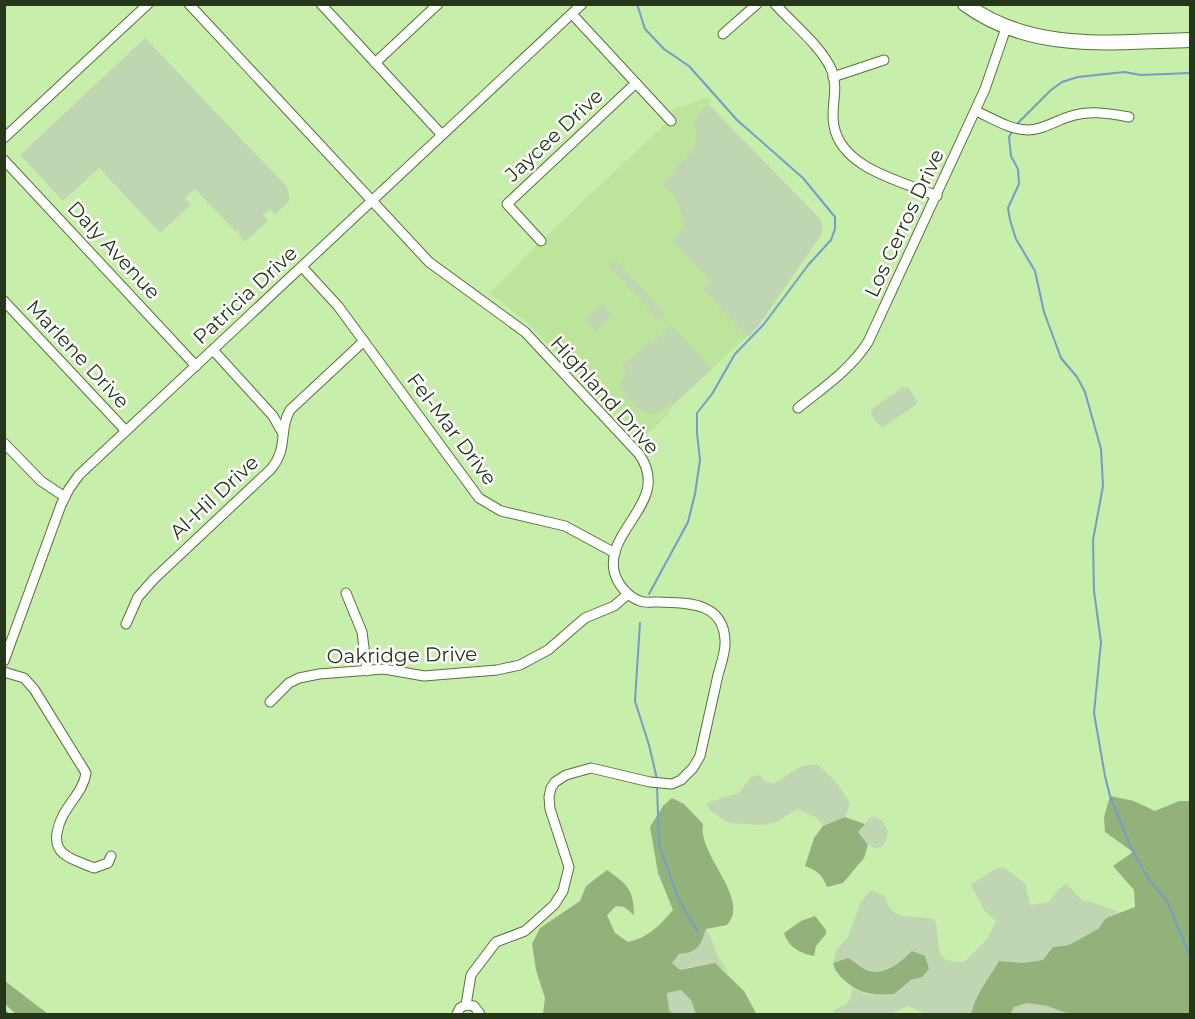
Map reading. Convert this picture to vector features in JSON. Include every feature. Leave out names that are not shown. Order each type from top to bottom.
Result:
[{"type":"street","points":[[4,138],[148,4]]},
{"type":"street","name":"Highland Drive","points":[[189,4],[434,267],[525,332],[645,462],[649,480],[648,489],[615,553]]},
{"type":"street","points":[[321,4],[442,135]]},
{"type":"street","points":[[375,63],[438,4]]},
{"type":"street","name":"Patricia Drive","points":[[4,661],[65,497],[79,475],[582,4]]},
{"type":"street","points":[[723,34],[757,4]]},
{"type":"street","points":[[775,4],[827,62],[833,77],[835,93],[834,127],[840,142],[849,154],[868,168],[937,196]]},
{"type":"street","points":[[965,4],[1006,28],[1032,36],[1075,43],[1191,40]]},
{"type":"street","points":[[572,14],[672,121]]},
{"type":"street","name":"Los Cerros Drive","points":[[798,408],[864,350],[976,111],[1006,28]]},
{"type":"street","points":[[833,77],[884,60]]},
{"type":"street","name":"Jaycee Drive","points":[[541,241],[507,204],[636,83]]},
{"type":"street","points":[[976,111],[1010,126],[1026,130],[1043,128],[1082,114],[1108,113],[1129,117]]},
{"type":"street","name":"Daly Avenue","points":[[4,160],[196,366]]},
{"type":"street","name":"Fel-Mar Drive","points":[[302,267],[338,306],[474,491],[486,503],[501,511],[565,526],[615,553]]},
{"type":"street","name":"Marlene Drive","points":[[4,301],[126,431]]},
{"type":"street","name":"Al-Hil Drive","points":[[126,624],[138,597],[154,579],[279,460],[283,449],[284,423],[290,410],[364,341]]},
{"type":"street","points":[[213,350],[273,416],[280,425],[283,437]]},
{"type":"street","points":[[4,443],[41,481],[65,497]]},
{"type":"street","points":[[466,1005],[471,975],[496,942],[525,931],[554,904],[563,891],[569,867],[550,809],[549,797],[555,783],[566,775],[591,768],[650,782],[672,784],[687,774],[700,756],[725,643],[721,624],[702,606],[690,603],[640,602],[628,594],[615,575],[615,553]]},
{"type":"street","points":[[346,593],[362,632],[367,670]]},
{"type":"street","name":"Oakridge Drive","points":[[270,702],[281,689],[299,678],[319,674],[394,670],[424,676],[497,670],[520,665],[548,650],[585,618],[614,606],[628,594]]},
{"type":"street","points":[[4,672],[24,678],[34,689],[86,773],[85,781],[59,820],[55,842],[59,849],[67,856],[94,868],[108,863],[111,856]]},
{"type":"street","points":[[457,1014],[460,1008],[466,1005],[474,1006],[480,1014]]},
{"type":"shaded area","points":[[145,38],[287,187],[290,200],[275,215],[270,209],[263,215],[268,221],[245,242],[238,234],[240,232],[236,232],[195,189],[185,198],[191,205],[160,233],[99,168],[63,201],[20,155]]},
{"type":"shaded area","points":[[707,98],[710,101],[708,104],[821,220],[823,228],[821,235],[758,326],[675,403],[664,419],[639,441],[532,327],[490,293],[541,241],[671,121],[672,110]]},
{"type":"shaded area","points":[[708,104],[821,220],[823,228],[821,235],[748,337],[703,289],[711,282],[672,240],[685,227],[675,195],[662,185],[675,174],[672,171],[684,160],[695,144],[693,121]]},
{"type":"shaded area","points":[[616,260],[665,314],[659,320],[609,266]]},
{"type":"shaded area","points":[[602,303],[613,315],[596,331],[585,319]]},
{"type":"shaded area","points":[[671,325],[712,369],[670,406],[662,411],[647,413],[633,404],[619,387],[626,370],[622,365],[647,343],[653,343]]},
{"type":"shaded area","points":[[903,387],[908,387],[917,401],[916,405],[883,427],[881,426],[873,418],[871,410]]},
{"type":"shaded area","points":[[816,764],[835,782],[850,804],[845,817],[823,826],[817,818],[797,809],[777,822],[762,825],[728,823],[710,810],[706,803],[739,793],[751,777],[760,775],[765,781],[773,784],[802,766]]},
{"type":"shaded area","points":[[1110,796],[1134,801],[1155,811],[1179,801],[1190,801],[1190,1014],[1069,1014],[1047,1006],[1027,1003],[1014,1007],[1010,1014],[971,1014],[979,993],[999,961],[1023,963],[1043,960],[1053,947],[1069,945],[1098,929],[1106,918],[1135,907],[1134,890],[1113,866],[1133,852],[1105,832],[1104,817]]},
{"type":"shaded area","points":[[672,798],[684,804],[703,824],[706,846],[729,891],[733,913],[727,925],[706,929],[695,950],[679,954],[672,963],[680,970],[715,963],[744,991],[756,1013],[696,1014],[691,1000],[681,990],[667,993],[669,1010],[673,1014],[543,1014],[545,998],[536,970],[532,944],[540,928],[580,901],[586,886],[607,870],[628,888],[633,899],[634,915],[624,907],[616,906],[607,915],[615,933],[628,942],[648,934],[673,910],[658,873],[650,827],[663,806]]},
{"type":"shaded area","points":[[845,817],[865,824],[858,832],[868,845],[864,858],[843,883],[827,887],[819,874],[805,866],[814,838],[823,826]]},
{"type":"shaded area","points":[[876,817],[883,822],[888,832],[884,845],[876,849],[862,840],[857,832],[870,818]]},
{"type":"shaded area","points":[[1003,867],[1025,883],[1030,905],[1049,902],[1066,883],[1082,900],[1119,912],[1106,918],[1098,929],[1069,945],[1053,947],[1043,960],[1023,963],[999,961],[979,993],[971,1014],[925,1014],[908,1006],[891,1014],[831,1014],[848,1003],[852,988],[862,993],[880,994],[922,977],[912,951],[902,960],[884,970],[864,969],[848,958],[833,963],[837,949],[848,937],[860,904],[866,895],[872,890],[885,896],[893,911],[899,915],[935,920],[939,951],[942,956],[953,962],[964,962],[988,938],[996,921],[985,911],[971,885],[995,869]]},
{"type":"shaded area","points":[[815,916],[826,930],[826,934],[816,946],[814,956],[796,949],[784,933],[801,921]]},
{"type":"shaded area","points":[[706,929],[728,974],[723,969],[689,967],[680,970],[672,963],[679,954],[691,952],[698,947]]},
{"type":"shaded area","points":[[912,951],[925,956],[929,969],[922,977],[911,980],[894,994],[873,994],[855,988],[840,976],[833,963],[848,958],[864,969],[877,972],[890,968]]},
{"type":"shaded area","points":[[5,981],[48,1014],[16,1014],[5,1004]]},
{"type":"shaded area","points":[[681,990],[691,1000],[696,1014],[673,1014],[669,1010],[667,993]]},
{"type":"shaded area","points":[[1027,1003],[1047,1006],[1069,1014],[1010,1014],[1014,1007]]},
{"type":"waterway","points":[[637,4],[645,29],[664,49],[689,66],[737,120],[803,178],[835,217],[835,229],[831,240],[809,264],[764,324],[735,354],[712,394],[697,413],[700,460],[688,522],[649,594]]},
{"type":"waterway","points":[[1016,125],[1051,90],[1062,82],[1078,77],[1124,72],[1141,75],[1190,73]]},
{"type":"waterway","points":[[1013,130],[1009,137],[1011,156],[1018,169],[1019,184],[1008,208],[1010,220],[1016,239],[1035,271],[1044,312],[1061,358],[1077,377],[1085,392],[1101,449],[1103,486],[1093,540],[1094,591],[1101,642],[1094,713],[1105,776],[1110,796],[1133,852],[1150,881],[1167,901],[1189,954]]},
{"type":"waterway","points":[[640,623],[635,701],[657,779]]},
{"type":"waterway","points":[[657,785],[659,845],[679,900],[698,932]]},
{"type":"waterway","points":[[4,1010],[8,1014]]}]
